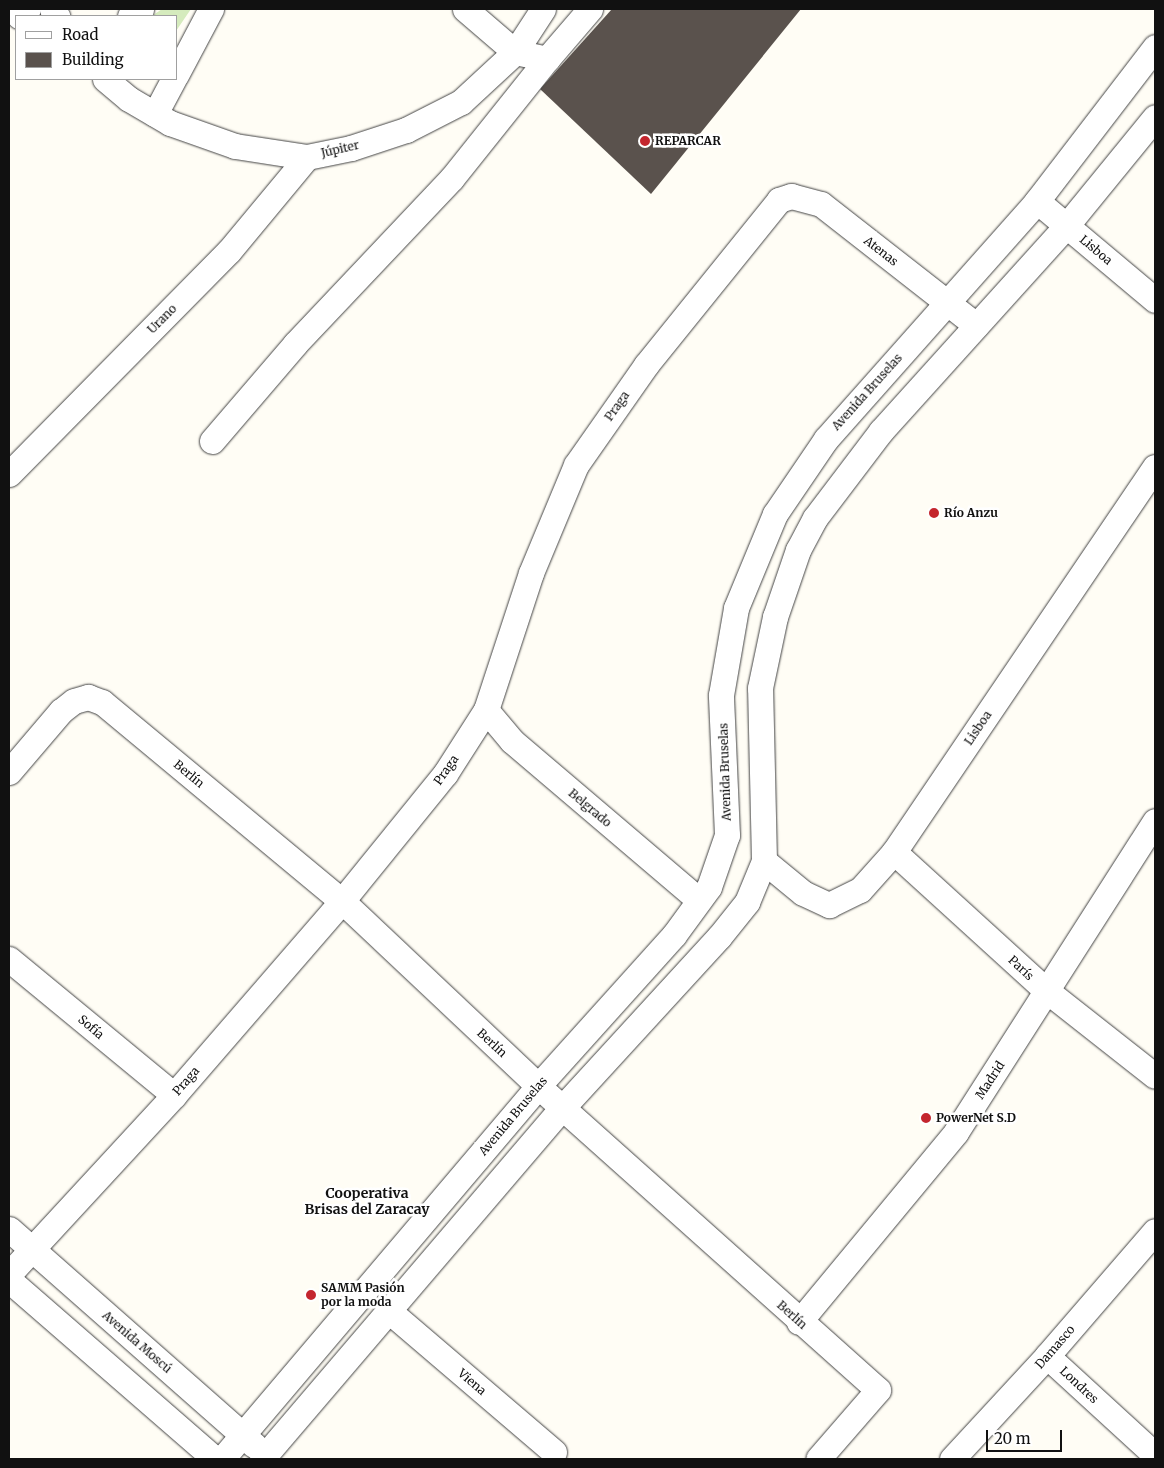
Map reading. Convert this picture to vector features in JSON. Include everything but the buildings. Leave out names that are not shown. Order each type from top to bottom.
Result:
[{"type":"street","points":[[178,71],[211,9]]},
{"type":"street","points":[[465,9],[515,52],[547,59]]},
{"type":"street","name":"Júpiter","points":[[106,80],[154,114],[170,123],[235,146],[307,157],[351,148],[406,130],[461,102],[515,52],[543,9]]},
{"type":"street","points":[[212,441],[295,344],[452,178],[547,59],[590,9]]},
{"type":"street","name":"Avenida Bruselas","points":[[222,1459],[538,1086],[674,935],[709,887],[727,835],[721,695],[736,608],[774,514],[826,439],[1037,201],[1155,47]]},
{"type":"street","points":[[154,114],[173,80]]},
{"type":"street","points":[[264,1457],[563,1107],[719,937],[747,902],[764,861],[760,688],[775,617],[798,550],[815,518],[858,459],[1066,225],[1155,117]]},
{"type":"street","name":"Urano","points":[[9,474],[229,251],[307,157]]},
{"type":"street","name":"Atenas","points":[[779,200],[791,196],[820,204],[976,325]]},
{"type":"street","name":"Praga","points":[[9,1274],[174,1095],[342,901],[445,774],[486,710],[531,573],[576,465],[646,365],[779,200]]},
{"type":"street","name":"Lisboa","points":[[1037,201],[1155,300]]},
{"type":"street","name":"Lisboa","points":[[764,861],[803,894],[829,905],[860,890],[894,852],[1155,467]]},
{"type":"street","name":"Berlín","points":[[9,772],[61,711],[74,700],[88,697],[102,702],[342,901],[538,1086],[799,1322],[878,1390],[818,1459]]},
{"type":"street","name":"Belgrado","points":[[486,710],[512,741],[699,900]]},
{"type":"street","name":"Madrid","points":[[799,1322],[956,1132],[1155,821]]},
{"type":"street","name":"París","points":[[894,852],[1046,992],[1155,1076]]},
{"type":"street","name":"Sofía","points":[[9,959],[174,1095]]},
{"type":"street","name":"Avenida Moscú","points":[[9,1229],[243,1435],[264,1457]]},
{"type":"street","name":"Damasco","points":[[952,1459],[1048,1356],[1155,1231]]},
{"type":"street","points":[[9,1280],[215,1459]]},
{"type":"street","name":"Viena","points":[[389,1311],[554,1452]]},
{"type":"street","name":"Londres","points":[[1048,1356],[1155,1455]]},
{"type":"green space","points":[[162,9],[191,9],[178,28],[178,15],[153,15]]},
{"type":"place","name":"REPARCAR","points":[[645,141]]},
{"type":"place","name":"Río Anzu","points":[[934,513]]},
{"type":"place","name":"PowerNet S.D","points":[[926,1118]]},
{"type":"place","name":"SAMM Pasión por la moda","points":[[311,1295]]},
{"type":"district","name":"Cooperativa Brisas del Zaracay","points":[[367,1202]]}]
